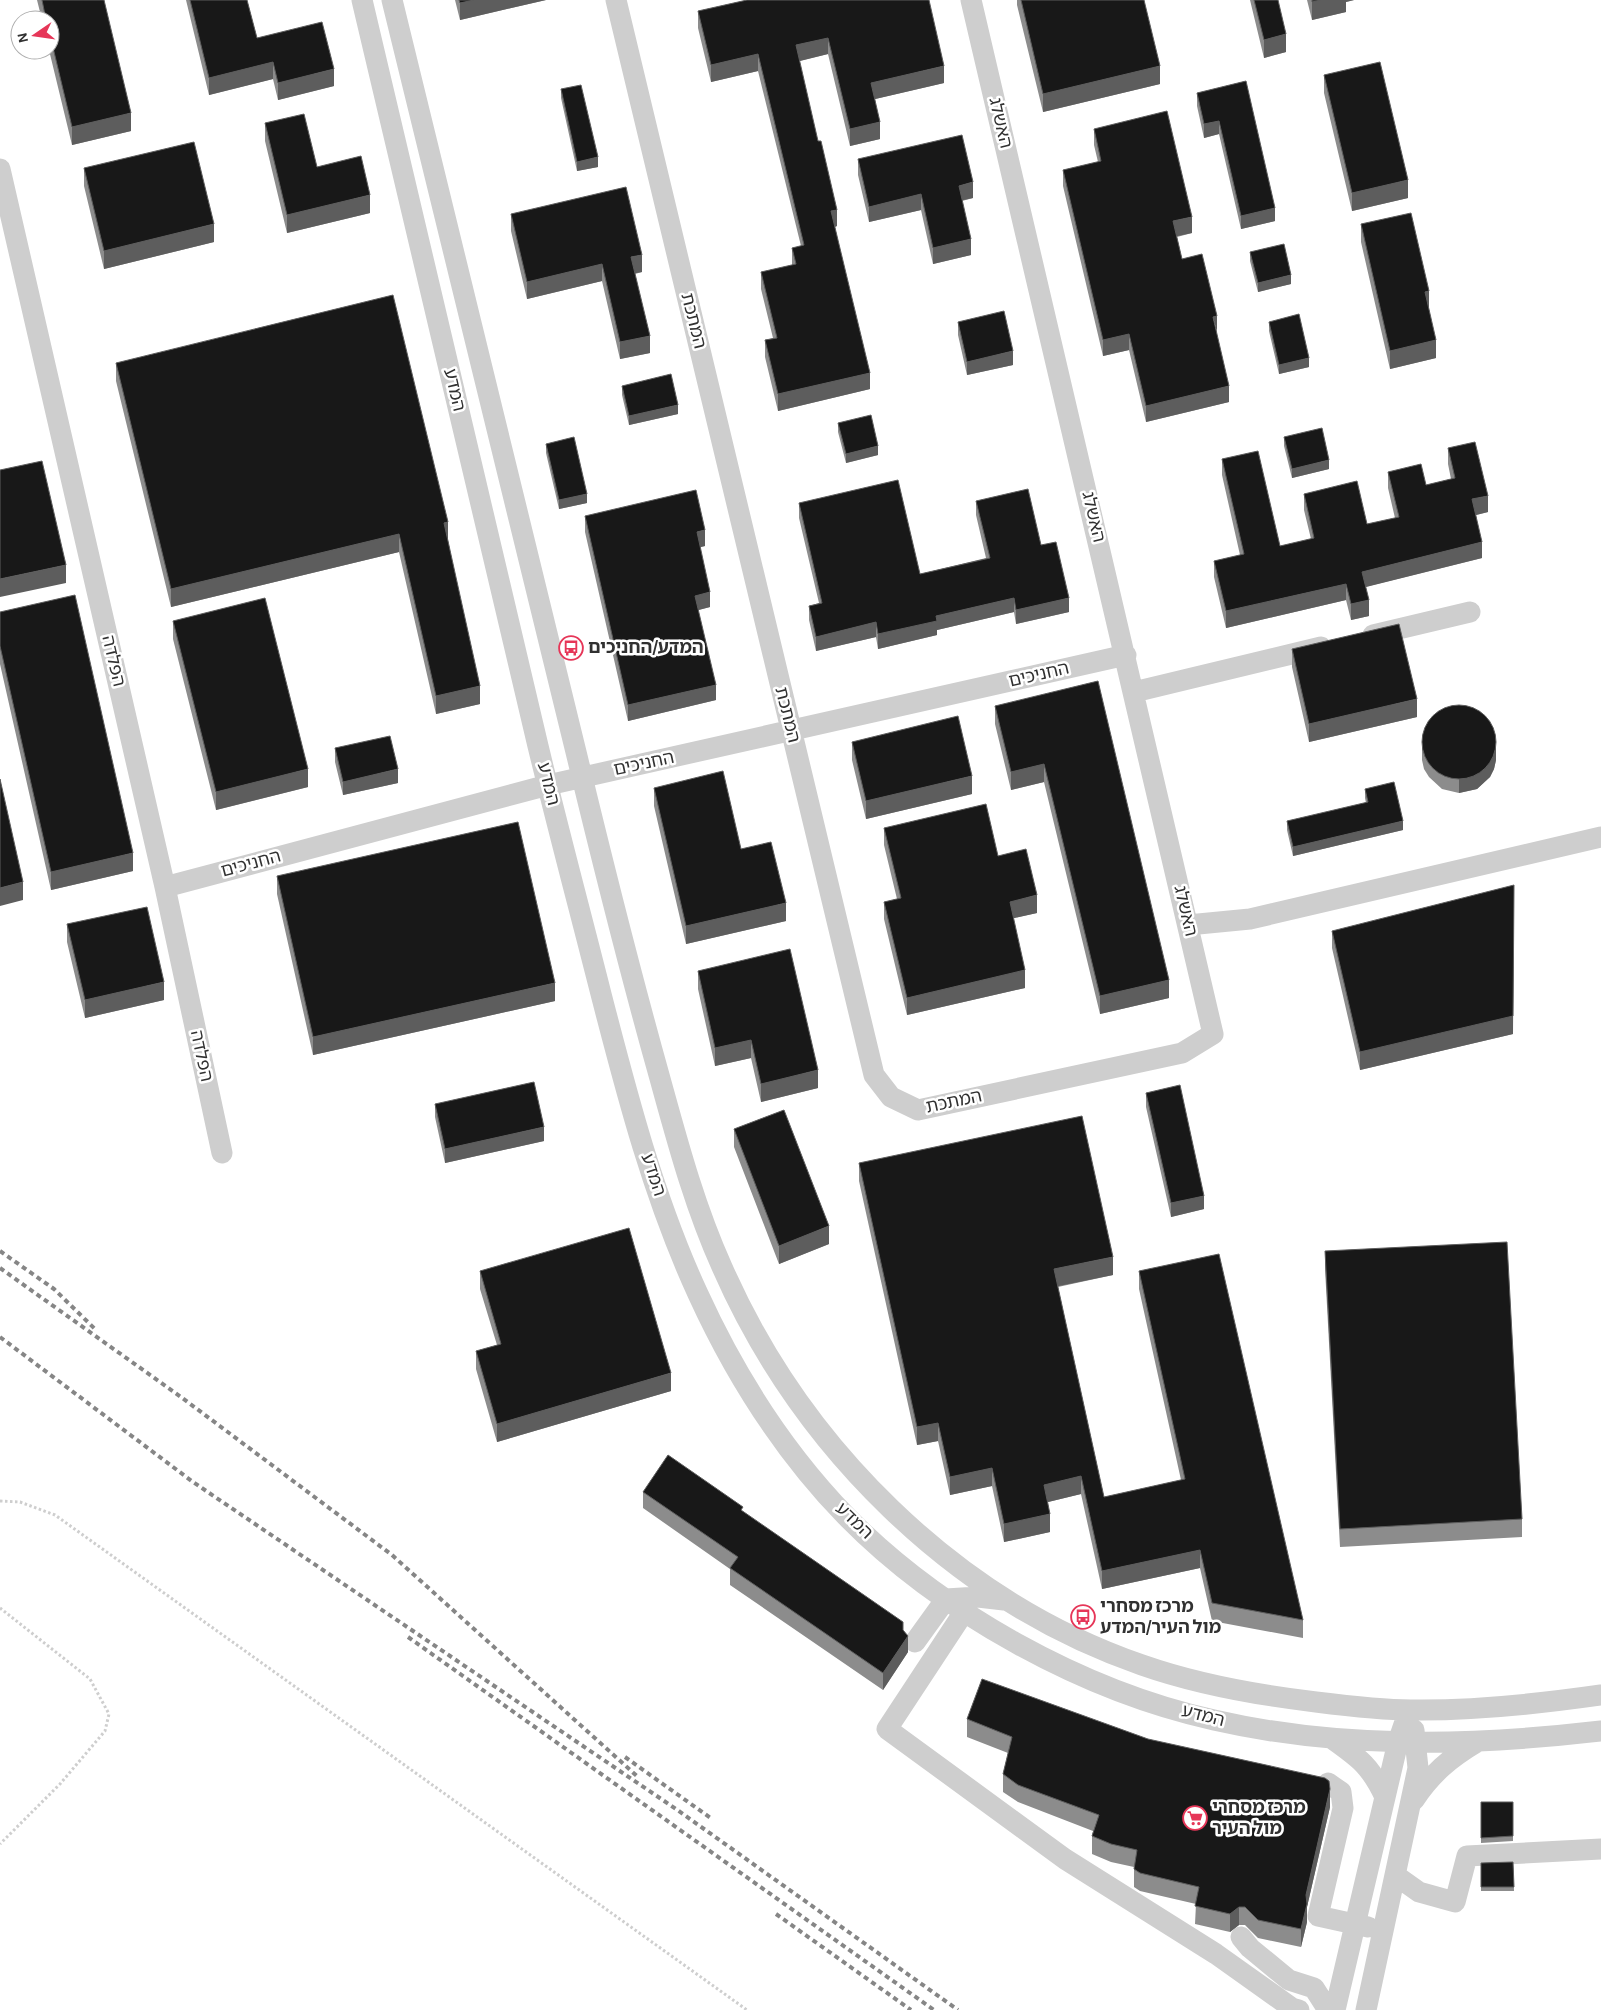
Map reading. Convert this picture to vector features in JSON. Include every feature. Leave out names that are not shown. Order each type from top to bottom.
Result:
[{"type":"street","name":"המדע","points":[[362,0],[548,785],[622,1073],[671,1231],[698,1296],[731,1359],[772,1428],[811,1477],[848,1518],[921,1581],[964,1612],[1060,1668],[1133,1697],[1211,1720],[1275,1732],[1330,1738],[1407,1742],[1479,1741],[1553,1737],[1601,1731]]},
{"type":"street","name":"המדע","points":[[392,0],[582,777],[645,1026],[692,1192],[723,1269],[755,1332],[789,1388],[831,1447],[880,1499],[932,1546],[1008,1600],[1081,1640],[1141,1665],[1211,1685],[1281,1698],[1355,1707],[1409,1710],[1492,1708],[1601,1695]]},
{"type":"street","name":"המתכת","points":[[616,0],[874,1075],[891,1097],[918,1110],[1182,1053],[1214,1034]]},
{"type":"street","name":"האשלג","points":[[971,0],[1214,1034]]},
{"type":"street","name":"הפלדה","points":[[0,169],[165,887],[222,1153]]},
{"type":"street","points":[[1134,692],[1470,612]]},
{"type":"street","name":"החניכים","points":[[165,887],[548,785],[792,732],[1126,655]]},
{"type":"street","points":[[1188,925],[1250,919],[1601,837]]},
{"type":"street","points":[[915,1642],[946,1599],[978,1597],[1008,1600]]},
{"type":"street","points":[[964,1612],[887,1729],[1065,1859],[1216,1954],[1292,2008],[1299,2010]]},
{"type":"street","points":[[1335,2010],[1385,1796],[1407,1742],[1409,1710]]},
{"type":"street","points":[[1330,1738],[1367,1764],[1385,1796]]},
{"type":"street","points":[[1409,1806],[1435,1772],[1450,1758],[1479,1741]]},
{"type":"street","points":[[1366,2010],[1418,1768],[1407,1742]]},
{"type":"street","points":[[1328,1783],[1341,1792],[1343,1808],[1318,1916],[1383,1931]]},
{"type":"street","points":[[1395,1875],[1419,1892],[1455,1902],[1468,1856],[1601,1850]]},
{"type":"street","points":[[1241,1937],[1250,1948],[1289,1980],[1314,1988],[1328,2010]]},
{"type":"path","points":[[0,1501],[20,1502],[55,1515],[747,2010]]},
{"type":"path","points":[[0,1608],[90,1678],[109,1714],[105,1731],[60,1784],[0,1844]]},
{"type":"building","points":[[42,0],[104,0],[131,113],[72,127],[56,60],[60,60],[60,10],[44,10]]},
{"type":"building","points":[[190,0],[247,0],[257,38],[322,22],[334,69],[278,83],[273,62],[209,78]]},
{"type":"building","points":[[459,0],[474,0],[460,3]]},
{"type":"building","points":[[747,0],[929,0],[944,66],[871,83],[880,122],[850,129],[828,38],[796,45],[818,141],[821,141],[837,210],[831,211],[870,373],[778,394],[765,340],[777,338],[761,272],[796,264],[792,248],[804,245],[758,54],[711,65],[698,11]]},
{"type":"building","points":[[1021,0],[1144,0],[1160,66],[1043,94]]},
{"type":"building","points":[[1254,0],[1278,0],[1286,34],[1264,40]]},
{"type":"building","points":[[1380,62],[1408,180],[1352,193],[1324,75]]},
{"type":"building","points":[[1246,81],[1275,208],[1241,216],[1219,121],[1204,124],[1197,93]]},
{"type":"building","points":[[581,85],[598,157],[577,162],[561,89]]},
{"type":"building","points":[[1167,111],[1192,217],[1173,221],[1182,259],[1202,254],[1217,316],[1213,317],[1229,386],[1146,406],[1129,334],[1103,340],[1063,170],[1101,161],[1094,129]]},
{"type":"building","points":[[304,114],[317,167],[361,156],[370,195],[287,215],[265,123]]},
{"type":"building","points":[[962,135],[973,182],[959,186],[971,239],[933,248],[921,194],[869,207],[858,159]]},
{"type":"building","points":[[194,142],[214,224],[104,251],[84,168]]},
{"type":"building","points":[[626,187],[642,255],[631,257],[650,336],[620,342],[602,264],[527,282],[511,214]]},
{"type":"building","points":[[1411,213],[1429,291],[1425,292],[1436,340],[1390,351],[1361,224]]},
{"type":"building","points":[[1284,244],[1291,275],[1258,283],[1250,252]]},
{"type":"building","points":[[393,295],[448,522],[444,523],[480,686],[436,696],[399,534],[171,589],[116,363]]},
{"type":"building","points":[[1004,311],[1013,351],[967,362],[958,322]]},
{"type":"building","points":[[1299,314],[1309,358],[1279,365],[1269,322]]},
{"type":"building","points":[[671,374],[678,405],[629,416],[622,386]]},
{"type":"building","points":[[871,415],[878,446],[846,454],[838,423]]},
{"type":"building","points":[[1322,428],[1329,460],[1292,469],[1284,437]]},
{"type":"building","points":[[574,437],[587,494],[559,500],[546,444]]},
{"type":"building","points":[[1475,442],[1488,496],[1472,499],[1482,542],[1362,572],[1369,600],[1351,604],[1346,584],[1226,611],[1214,561],[1244,554],[1222,459],[1258,451],[1280,546],[1314,538],[1304,494],[1357,481],[1367,524],[1399,517],[1388,472],[1421,464],[1426,485],[1455,478],[1448,448]]},
{"type":"building","points":[[42,461],[66,565],[0,579],[0,470]]},
{"type":"building","points":[[898,480],[920,574],[990,558],[976,501],[1028,489],[1041,545],[1056,542],[1069,598],[1016,610],[1014,598],[936,616],[937,621],[878,634],[876,622],[816,637],[809,606],[822,603],[799,503]]},
{"type":"building","points":[[696,490],[705,530],[697,532],[710,592],[695,596],[716,685],[628,705],[585,516]]},
{"type":"building","points":[[75,595],[133,853],[51,872],[0,646],[0,612]]},
{"type":"building","points":[[265,598],[308,769],[216,792],[173,621]]},
{"type":"building","points":[[1399,624],[1417,699],[1309,724],[1292,649]]},
{"type":"building","points":[[1098,681],[1169,980],[1100,996],[1044,764],[1011,772],[995,706]]},
{"type":"building","points":[[1459,705],[1473,708],[1485,716],[1493,728],[1496,742],[1493,756],[1485,768],[1473,776],[1459,779],[1445,776],[1433,768],[1425,756],[1422,742],[1425,728],[1433,716],[1445,708]]},
{"type":"building","points":[[958,716],[972,776],[866,801],[852,742]]},
{"type":"building","points":[[390,736],[398,769],[343,782],[335,748]]},
{"type":"building","points":[[723,771],[741,849],[771,842],[786,903],[686,926],[654,788]]},
{"type":"building","points":[[0,779],[23,882],[0,888]]},
{"type":"building","points":[[1394,782],[1403,821],[1293,847],[1287,821],[1368,802],[1365,789]]},
{"type":"building","points":[[986,804],[998,856],[1026,849],[1037,895],[1010,902],[1025,970],[907,998],[884,902],[901,898],[884,828]]},
{"type":"building","points":[[518,822],[555,983],[313,1037],[277,876]]},
{"type":"building","points":[[1514,885],[1513,1016],[1360,1052],[1332,931]]},
{"type":"building","points":[[147,907],[164,982],[85,1000],[67,924]]},
{"type":"building","points":[[790,949],[818,1070],[761,1084],[751,1040],[715,1048],[698,971]]},
{"type":"building","points":[[534,1082],[544,1127],[445,1149],[435,1104]]},
{"type":"building","points":[[1180,1085],[1204,1196],[1171,1203],[1146,1093]]},
{"type":"building","points":[[784,1110],[829,1226],[779,1246],[734,1129]]},
{"type":"building","points":[[1082,1116],[1113,1257],[1054,1269],[1104,1497],[1185,1479],[1139,1271],[1219,1254],[1303,1620],[1212,1603],[1200,1550],[1102,1571],[1081,1476],[1044,1485],[1050,1514],[1004,1524],[992,1468],[950,1477],[938,1423],[917,1427],[859,1163]]},
{"type":"building","points":[[629,1228],[671,1373],[497,1424],[476,1351],[501,1344],[480,1271]]},
{"type":"building","points":[[1507,1242],[1522,1519],[1340,1529],[1325,1251]]},
{"type":"building","points":[[668,1455],[743,1507],[741,1510],[903,1622],[903,1630],[908,1636],[883,1673],[730,1568],[738,1557],[643,1492]]},
{"type":"building","name":"מרכז מסחרי מול העיר","points":[[982,1679],[1148,1739],[1325,1778],[1329,1781],[1330,1789],[1306,1895],[1307,1904],[1301,1929],[1258,1920],[1245,1907],[1239,1907],[1230,1914],[1195,1906],[1199,1887],[1140,1873],[1134,1869],[1137,1850],[1111,1844],[1092,1836],[1099,1815],[1018,1785],[1003,1774],[1012,1737],[967,1719]]},
{"type":"building","points":[[1481,1802],[1513,1802],[1513,1836],[1481,1838]]},
{"type":"building","points":[[1513,1862],[1514,1887],[1481,1887],[1481,1863]]},
{"type":"railway","points":[[0,1251],[54,1289],[95,1329]]},
{"type":"railway","points":[[0,1268],[181,1397],[392,1555],[638,1777]]},
{"type":"railway","points":[[0,1337],[193,1482],[676,1809],[958,2010]]},
{"type":"railway","points":[[408,1637],[934,2010]]},
{"type":"railway","points":[[625,1757],[712,1819]]},
{"type":"railway","points":[[776,1914],[911,2010]]},
{"type":"place","name":"המדע/החניכים","points":[[571,648]]},
{"type":"place","name":"מרכז מסחרי מול העיר/המדע","points":[[1083,1617]]},
{"type":"place","name":"מרכז מסחרי מול העיר","points":[[1195,1818]]}]
